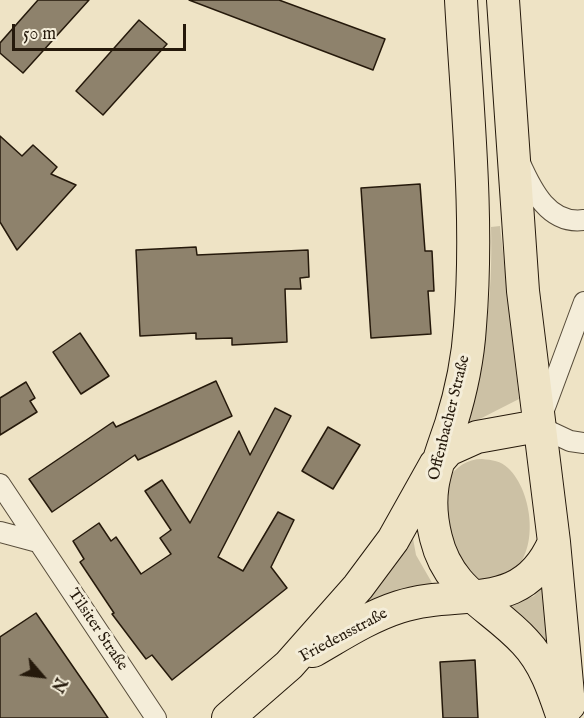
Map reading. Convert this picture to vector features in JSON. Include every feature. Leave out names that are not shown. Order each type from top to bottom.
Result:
[{"type":"main road","name":"Offenbacher Straße","points":[[461,0],[471,171],[471,310],[467,353],[459,391],[435,465],[431,502],[436,539],[453,577],[470,596],[527,643],[545,671],[563,718]]},
{"type":"main road","points":[[503,0],[523,291],[554,542],[570,718]]},
{"type":"main road","points":[[435,465],[448,450],[477,437],[538,426]]},
{"type":"main road","name":"Friedensstraße","points":[[240,714],[289,665],[358,587],[393,540],[435,465]]},
{"type":"main road","name":"Friedensstraße","points":[[289,665],[359,624],[400,606],[425,601],[493,595],[517,586],[540,568],[554,542]]},
{"type":"street","points":[[511,142],[528,180],[547,208],[566,219],[584,220]]},
{"type":"street","points":[[584,302],[538,426],[570,441],[584,443]]},
{"type":"street","name":"Tilsiter Straße","points":[[0,484],[156,718]]},
{"type":"street","points":[[0,532],[38,542]]},
{"type":"shaded area","points":[[500,226],[519,399],[464,427],[477,378],[486,328],[491,278],[491,227]]},
{"type":"shaded area","points":[[482,459],[502,464],[517,478],[528,507],[530,523],[525,553],[518,566],[508,575],[481,580],[457,564],[442,522],[448,479],[462,464]]},
{"type":"shaded area","points":[[412,533],[416,555],[435,588],[358,609]]},
{"type":"shaded area","points":[[545,584],[557,671],[503,608],[534,596]]},
{"type":"building","points":[[38,0],[89,0],[23,73],[0,53],[0,43]]},
{"type":"building","points":[[189,0],[279,0],[385,39],[373,70]]},
{"type":"building","points":[[139,20],[167,44],[103,115],[76,91]]},
{"type":"building","points":[[0,136],[22,156],[33,145],[57,167],[51,174],[76,185],[17,250],[0,222]]},
{"type":"building","points":[[420,184],[425,251],[432,251],[434,291],[428,291],[431,334],[371,338],[361,188]]},
{"type":"building","points":[[196,247],[197,255],[308,250],[309,277],[300,278],[301,289],[285,289],[287,342],[232,345],[232,338],[196,339],[196,333],[140,336],[136,250]]},
{"type":"building","points":[[80,333],[109,376],[81,394],[53,352]]},
{"type":"building","points":[[216,381],[232,416],[138,460],[135,455],[52,512],[29,479],[113,422],[116,427]]},
{"type":"building","points":[[26,382],[35,398],[30,401],[37,412],[0,435],[0,398]]},
{"type":"building","points":[[275,408],[291,416],[218,557],[243,571],[278,512],[294,520],[271,567],[287,588],[172,680],[152,655],[146,659],[112,614],[114,613],[80,562],[84,559],[73,541],[99,523],[111,541],[116,537],[141,574],[171,554],[160,538],[171,530],[145,491],[162,480],[190,523],[239,431],[250,455]]},
{"type":"building","points":[[328,427],[360,445],[333,489],[302,471]]},
{"type":"building","points":[[36,613],[108,718],[0,718],[0,637]]},
{"type":"building","points":[[475,660],[478,718],[443,718],[440,662]]}]
